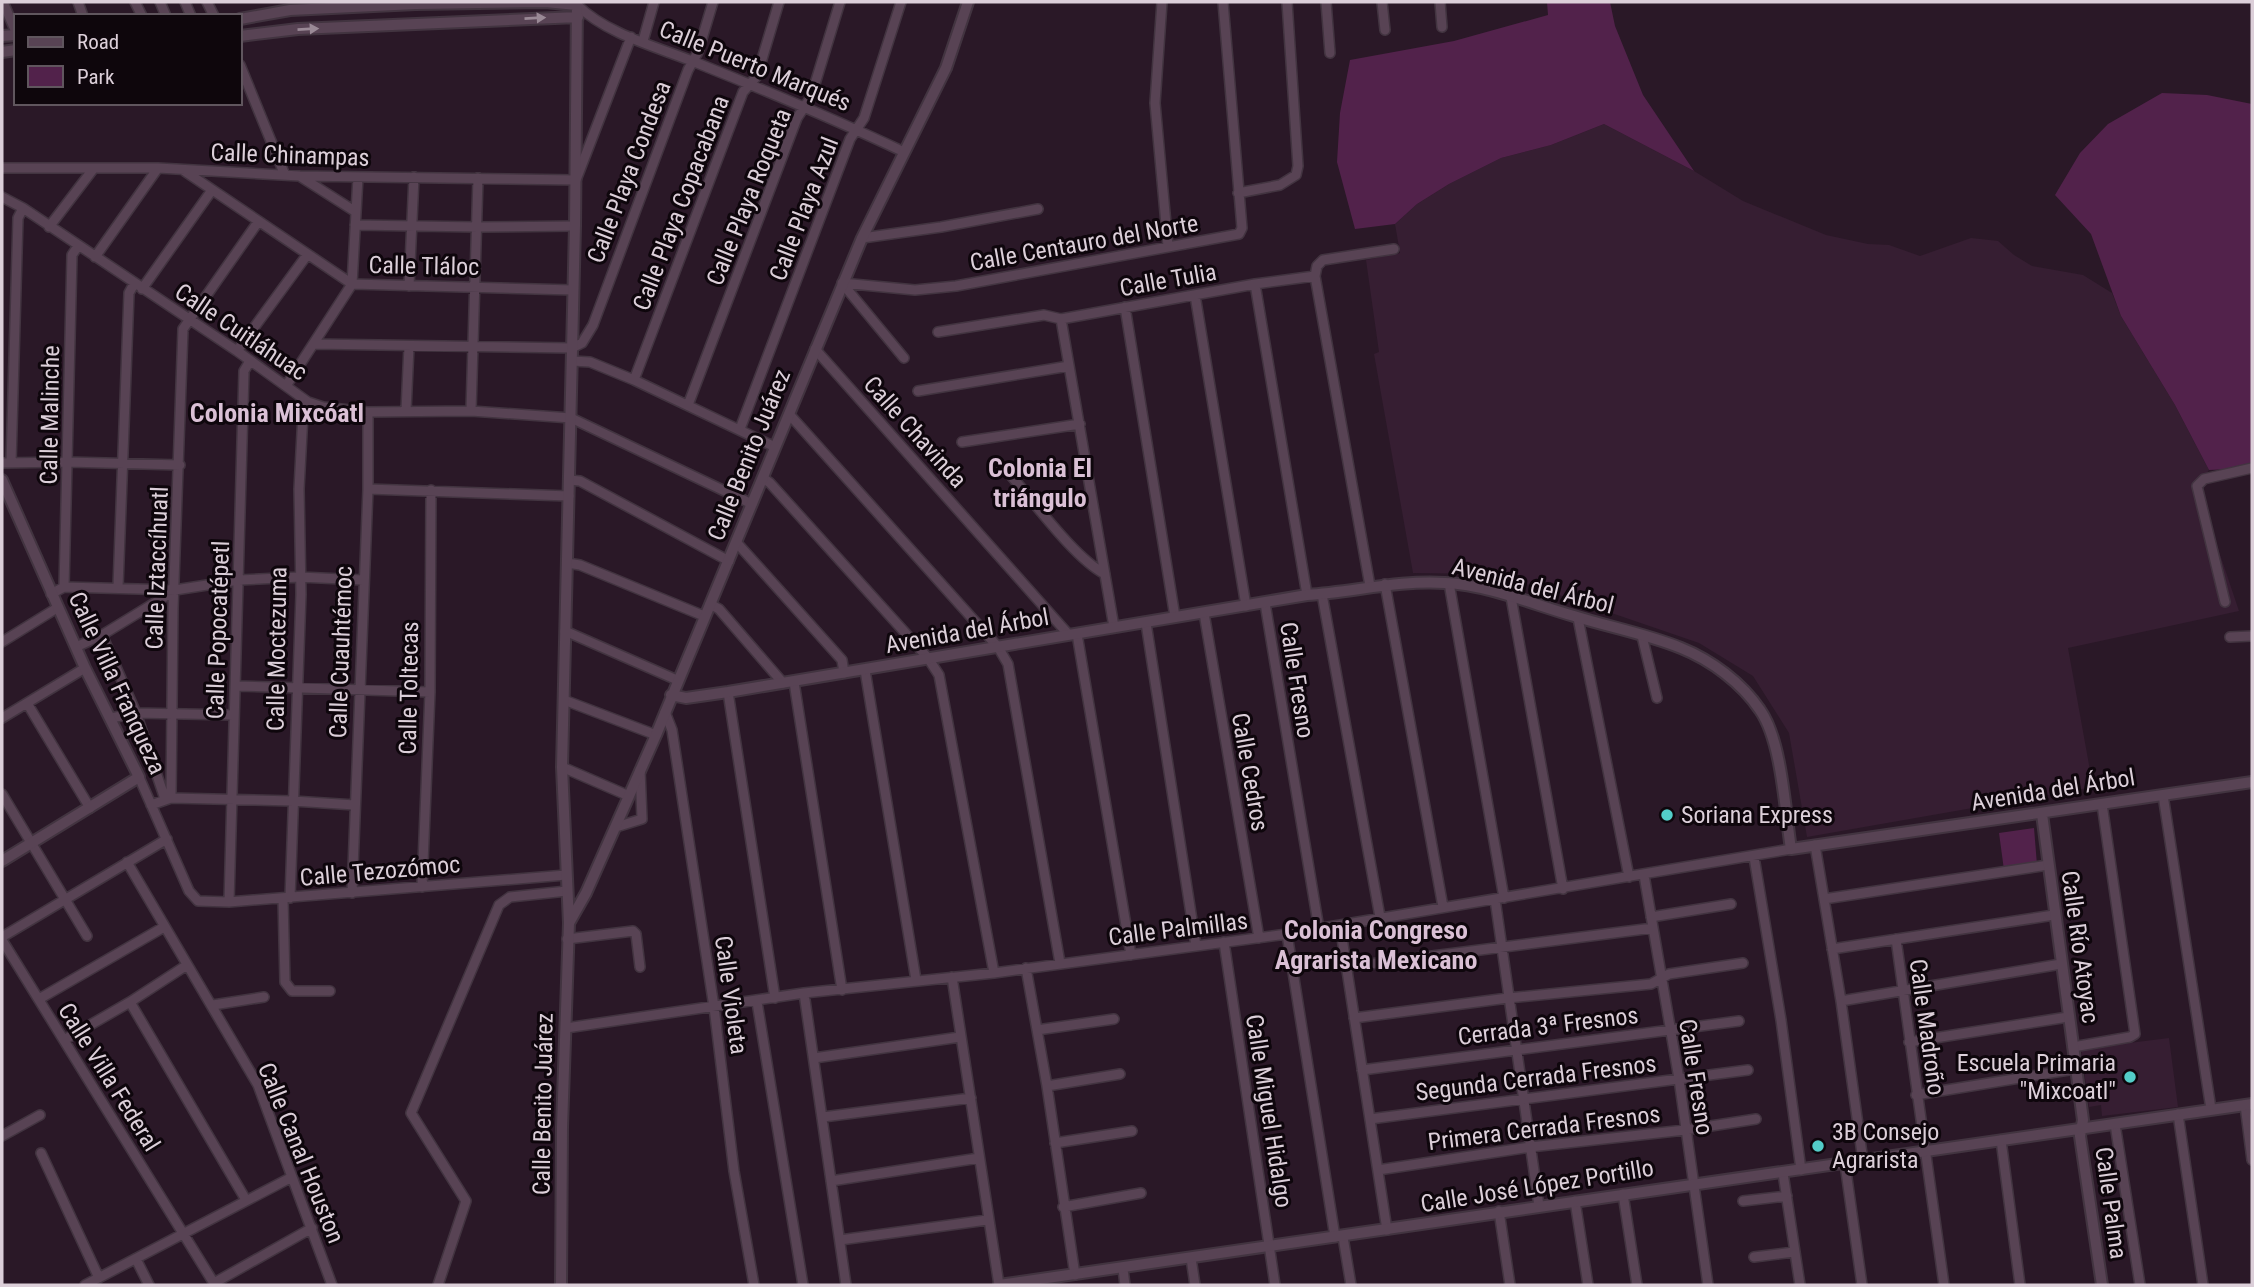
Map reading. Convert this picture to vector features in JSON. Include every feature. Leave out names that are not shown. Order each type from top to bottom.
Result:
[{"type":"street","points":[[3,2],[14,29]]},
{"type":"street","points":[[643,41],[654,2]]},
{"type":"street","name":"Calle Playa Condesa","points":[[572,348],[582,343],[593,325],[688,70],[694,62],[713,2]]},
{"type":"street","name":"Calle Playa Copacabana","points":[[634,380],[743,92],[757,76],[779,2]]},
{"type":"street","name":"Calle Playa Roqueta","points":[[688,405],[797,118],[811,97],[840,2]]},
{"type":"street","name":"Calle Playa Azul","points":[[740,429],[845,152],[864,118],[901,2]]},
{"type":"street","name":"Calle Benito Juárez","points":[[569,923],[586,894],[656,735],[842,283],[946,68],[968,2]]},
{"type":"street","points":[[1163,2],[1155,103],[1168,246]]},
{"type":"street","points":[[1223,2],[1238,193],[1280,185],[1296,175],[1298,166],[1287,2]]},
{"type":"street","points":[[1326,2],[1330,53]]},
{"type":"street","points":[[1382,2],[1385,30]]},
{"type":"street","points":[[1440,2],[1441,27]]},
{"type":"street","points":[[242,19],[290,10],[416,3],[573,3]]},
{"type":"street","name":"Calle Puerto Marqués","points":[[573,3],[590,18],[631,37],[856,129],[904,152]]},
{"type":"street","name":"Calle Benito Juárez","points":[[561,1285],[562,1127],[569,923],[562,767],[576,180],[577,34],[573,3]]},
{"type":"street","points":[[242,36],[298,29],[574,17]]},
{"type":"street","name":"Calle Puerto Marqués","points":[[574,17],[590,18]]},
{"type":"street","points":[[576,180],[631,37]]},
{"type":"street","points":[[242,70],[284,173]]},
{"type":"street","name":"Calle Chinampas","points":[[2,168],[158,168],[300,176],[576,180]]},
{"type":"street","points":[[50,227],[94,168]]},
{"type":"street","points":[[95,257],[158,168]]},
{"type":"street","name":"Calle Tláloc","points":[[183,170],[352,284],[573,290]]},
{"type":"street","points":[[300,176],[356,212]]},
{"type":"street","points":[[286,386],[352,284],[358,177]]},
{"type":"street","points":[[409,286],[414,177]]},
{"type":"street","points":[[471,411],[478,178]]},
{"type":"street","points":[[118,587],[129,293],[138,286],[212,190]]},
{"type":"street","name":"Calle Centauro del Norte","points":[[842,283],[915,290],[956,286],[1239,234],[1242,228],[1238,193]]},
{"type":"street","name":"Calle Cuitláhuac","points":[[2,197],[23,208],[237,351],[308,402],[324,407],[368,411],[471,411],[570,418]]},
{"type":"street","points":[[23,208],[18,218],[6,463],[180,465]]},
{"type":"street","points":[[862,238],[1038,209]]},
{"type":"street","points":[[189,319],[258,222]]},
{"type":"street","points":[[355,225],[575,226]]},
{"type":"street","name":"Calle Malinche","points":[[64,587],[72,255],[78,246]]},
{"type":"street","name":"Calle Tulia","points":[[938,332],[1044,316],[1061,319],[1255,284],[1315,276],[1317,266],[1323,260],[1394,249]]},
{"type":"street","points":[[237,351],[307,255]]},
{"type":"street","points":[[1315,276],[1370,586]]},
{"type":"street","points":[[842,283],[904,358]]},
{"type":"street","points":[[1255,284],[1307,595]]},
{"type":"street","points":[[1195,295],[1246,606]]},
{"type":"street","points":[[1125,307],[1175,617]]},
{"type":"street","name":"Calle Iztaccíhuatl","points":[[168,799],[173,714],[183,329],[189,319]]},
{"type":"street","points":[[1061,319],[1114,627]]},
{"type":"street","points":[[314,344],[572,348]]},
{"type":"street","points":[[406,411],[409,346]]},
{"type":"street","name":"Calle Chavinda","points":[[815,349],[1073,634]]},
{"type":"street","name":"Calle Popocatépetl","points":[[229,902],[244,371],[250,361]]},
{"type":"street","points":[[572,361],[590,362],[634,380],[775,447]]},
{"type":"street","points":[[918,391],[1069,366]]},
{"type":"street","name":"Calle Moctezuma","points":[[308,402],[303,414],[299,489],[300,577],[293,801],[286,898],[285,982],[287,988],[292,991],[330,991]]},
{"type":"street","name":"Calle Cuauhtémoc","points":[[352,893],[368,489],[368,411]]},
{"type":"street","points":[[789,414],[998,647],[1008,664],[1060,963]]},
{"type":"street","points":[[570,418],[752,504]]},
{"type":"street","points":[[962,442],[1080,424]]},
{"type":"street","points":[[2225,602],[2197,486],[2204,480],[2252,468]]},
{"type":"street","points":[[1007,471],[1092,568],[1105,574]]},
{"type":"street","points":[[763,478],[928,658],[939,675],[994,973]]},
{"type":"street","points":[[569,480],[580,481],[729,561]]},
{"type":"street","name":"Calle Villa Franqueza","points":[[3,484],[189,891],[198,901]]},
{"type":"street","points":[[368,489],[569,496]]},
{"type":"street","name":"Calle Toltecas","points":[[422,887],[430,692],[431,490]]},
{"type":"street","points":[[737,543],[842,660],[844,673]]},
{"type":"street","points":[[567,563],[580,565],[704,616]]},
{"type":"street","points":[[51,594],[64,587],[175,590],[239,580],[300,577],[363,580]]},
{"type":"street","name":"Avenida del Árbol","points":[[671,695],[686,698],[728,692],[1307,595],[1412,581],[1449,583],[1511,597],[1683,649],[1732,678],[1761,710],[1771,733],[1781,777],[1791,849],[2252,782]]},
{"type":"street","points":[[1449,583],[1499,899],[1508,998],[1539,1206]]},
{"type":"street","points":[[1385,584],[1443,907]]},
{"type":"street","points":[[76,647],[102,635],[175,590]]},
{"type":"street","points":[[1322,594],[1381,917]]},
{"type":"street","points":[[1511,597],[1563,888]]},
{"type":"street","name":"Calle Fresno","points":[[1265,603],[1319,929]]},
{"type":"street","points":[[710,604],[719,609],[788,682],[842,990]]},
{"type":"street","points":[[2,642],[57,607]]},
{"type":"street","name":"Calle Cedros","points":[[1204,613],[1259,938]]},
{"type":"street","points":[[1578,618],[1629,877]]},
{"type":"street","points":[[1146,623],[1196,946]]},
{"type":"street","points":[[565,631],[677,680]]},
{"type":"street","points":[[1073,634],[1131,954]]},
{"type":"street","points":[[102,635],[136,713],[168,799]]},
{"type":"street","points":[[1642,636],[1657,698]]},
{"type":"street","points":[[2230,638],[2252,636]]},
{"type":"street","points":[[2,718],[85,667]]},
{"type":"street","points":[[865,670],[916,980]]},
{"type":"street","points":[[236,685],[430,692]]},
{"type":"street","points":[[728,692],[775,998]]},
{"type":"street","points":[[564,700],[656,735]]},
{"type":"street","points":[[27,703],[90,808]]},
{"type":"street","name":"Calle Violeta","points":[[665,712],[672,730],[714,1007],[734,1171],[754,1285]]},
{"type":"street","points":[[111,718],[136,713],[234,715]]},
{"type":"street","points":[[562,767],[629,796]]},
{"type":"street","points":[[616,827],[642,819],[640,768]]},
{"type":"street","points":[[2,862],[139,778]]},
{"type":"street","points":[[2,793],[87,936]]},
{"type":"street","points":[[2163,795],[2211,1109]]},
{"type":"street","points":[[151,805],[168,799],[355,805]]},
{"type":"street","points":[[2073,1048],[2134,1034],[2102,804]]},
{"type":"street","name":"Calle Río Atoyac","points":[[2042,814],[2083,1120],[2081,1128]]},
{"type":"street","points":[[2,938],[64,898],[167,839]]},
{"type":"street","points":[[1815,845],[1841,1001],[1863,1161]]},
{"type":"street","name":"Calle Palmillas","points":[[566,1028],[804,993],[994,973],[1287,934],[1791,849]]},
{"type":"street","points":[[1755,857],[1801,1170]]},
{"type":"street","name":"Calle Canal Houston","points":[[127,862],[258,1085],[332,1285]]},
{"type":"street","points":[[1824,899],[2048,865]]},
{"type":"street","name":"Calle Tezozómoc","points":[[198,901],[286,898],[566,875]]},
{"type":"street","name":"Calle Fresno","points":[[1644,875],[1679,1079],[1708,1285]]},
{"type":"street","points":[[438,1285],[466,1201],[411,1113],[499,905],[510,897],[567,891]]},
{"type":"street","points":[[1651,917],[1731,904]]},
{"type":"street","points":[[1832,949],[2054,915]]},
{"type":"street","points":[[1340,925],[1387,1230]]},
{"type":"street","points":[[39,999],[164,927]]},
{"type":"street","points":[[1346,967],[1653,928]]},
{"type":"street","points":[[568,939],[633,931],[636,934],[640,967]]},
{"type":"street","points":[[1287,934],[1339,1237],[1350,1285]]},
{"type":"street","name":"Calle Villa Federal","points":[[2,938],[214,1284]]},
{"type":"street","name":"Calle Madroño","points":[[1896,939],[1944,1285]]},
{"type":"street","name":"Calle Miguel Hidalgo","points":[[1224,942],[1275,1285]]},
{"type":"street","points":[[1354,1018],[1508,998],[1651,984],[1669,974],[1743,963]]},
{"type":"street","points":[[1841,1001],[2061,964]]},
{"type":"street","points":[[64,1040],[187,965]]},
{"type":"street","points":[[1026,968],[1047,1086],[1075,1275]]},
{"type":"street","points":[[952,977],[999,1285]]},
{"type":"street","points":[[804,993],[846,1285]]},
{"type":"street","points":[[213,1005],[264,997]]},
{"type":"street","points":[[130,1002],[246,1199]]},
{"type":"street","points":[[757,1002],[803,1285]]},
{"type":"street","points":[[1909,1042],[2068,1017]]},
{"type":"street","points":[[1037,1030],[1114,1019]]},
{"type":"street","name":"Cerrada 3ª Fresnos","points":[[1362,1070],[1739,1021]]},
{"type":"street","points":[[814,1058],[960,1037]]},
{"type":"street","points":[[1916,1096],[2075,1069]]},
{"type":"street","name":"Segunda Cerrada Fresnos","points":[[1370,1119],[1748,1070]]},
{"type":"street","points":[[1047,1086],[1120,1074]]},
{"type":"street","points":[[823,1117],[971,1098]]},
{"type":"street","points":[[2249,1105],[2252,1160]]},
{"type":"street","name":"Calle José López Portillo","points":[[999,1285],[1060,1281],[1075,1275],[1575,1200],[1925,1153],[2249,1105]]},
{"type":"street","points":[[2178,1114],[2203,1285]]},
{"type":"street","points":[[2,1136],[40,1115]]},
{"type":"street","name":"Primera Cerrada Fresnos","points":[[1378,1170],[1530,1147],[1685,1130],[1756,1119]]},
{"type":"street","points":[[2115,1124],[2140,1285]]},
{"type":"street","name":"Calle Palma","points":[[2081,1128],[2102,1285]]},
{"type":"street","points":[[1055,1143],[1132,1130]]},
{"type":"street","points":[[2001,1140],[2020,1285]]},
{"type":"street","points":[[41,1153],[99,1278]]},
{"type":"street","points":[[831,1181],[979,1158]]},
{"type":"street","points":[[1845,1164],[1862,1285]]},
{"type":"street","points":[[1783,1173],[1800,1285]]},
{"type":"street","points":[[85,1285],[292,1177]]},
{"type":"street","points":[[1063,1207],[1141,1193]]},
{"type":"street","points":[[1623,1194],[1637,1285]]},
{"type":"street","points":[[1743,1201],[1787,1196]]},
{"type":"street","points":[[1575,1200],[1588,1285]]},
{"type":"street","points":[[1499,1212],[1510,1285]]},
{"type":"street","points":[[840,1240],[988,1220]]},
{"type":"street","points":[[214,1284],[312,1228]]},
{"type":"street","points":[[1754,1257],[1794,1252]]},
{"type":"street","points":[[1191,1258],[1195,1285]]},
{"type":"street","points":[[136,1259],[149,1285]]},
{"type":"street","points":[[1123,1269],[1125,1285]]},
{"type":"shaded area","points":[[1604,124],[1694,171],[1743,201],[1826,235],[1868,244],[1889,245],[1920,256],[1971,238],[1998,241],[2032,266],[2083,275],[2112,293],[2121,316],[2175,405],[2209,470],[2197,486],[2239,611],[2068,648],[2093,787],[1807,837],[1789,733],[1753,676],[1699,643],[1498,574],[1413,573],[1374,354],[1379,352],[1366,260],[1400,253],[1395,224],[1417,204],[1449,184],[1501,158],[1551,145]]},
{"type":"shaded area","name":"Escuela Primaria \"Mixcoatl\"","points":[[2169,1038],[2178,1107],[2102,1116],[2101,1105],[2089,1107],[2081,1049]]},
{"type":"green space","points":[[1547,2],[1610,2],[1615,26],[1643,95],[1694,171],[1604,124],[1551,145],[1501,158],[1449,184],[1417,204],[1395,224],[1355,229],[1337,162],[1340,113],[1350,60],[1454,41],[1548,15]]},
{"type":"green space","points":[[2162,93],[2207,95],[2252,104],[2252,468],[2209,470],[2175,405],[2121,316],[2091,234],[2055,195],[2080,153],[2108,124]]},
{"type":"green space","points":[[2034,828],[2037,865],[2004,870],[1999,833]]},
{"type":"place","name":"Soriana Express","points":[[1667,815]]},
{"type":"place","name":"Escuela Primaria \"Mixcoatl\"","points":[[2130,1077]]},
{"type":"place","name":"3B Consejo Agrarista","points":[[1818,1146]]},
{"type":"district","name":"Colonia Mixcóatl","points":[[277,413]]},
{"type":"district","name":"Colonia El triángulo","points":[[1040,483]]},
{"type":"district","name":"Colonia Congreso Agrarista Mexicano","points":[[1376,945]]}]
